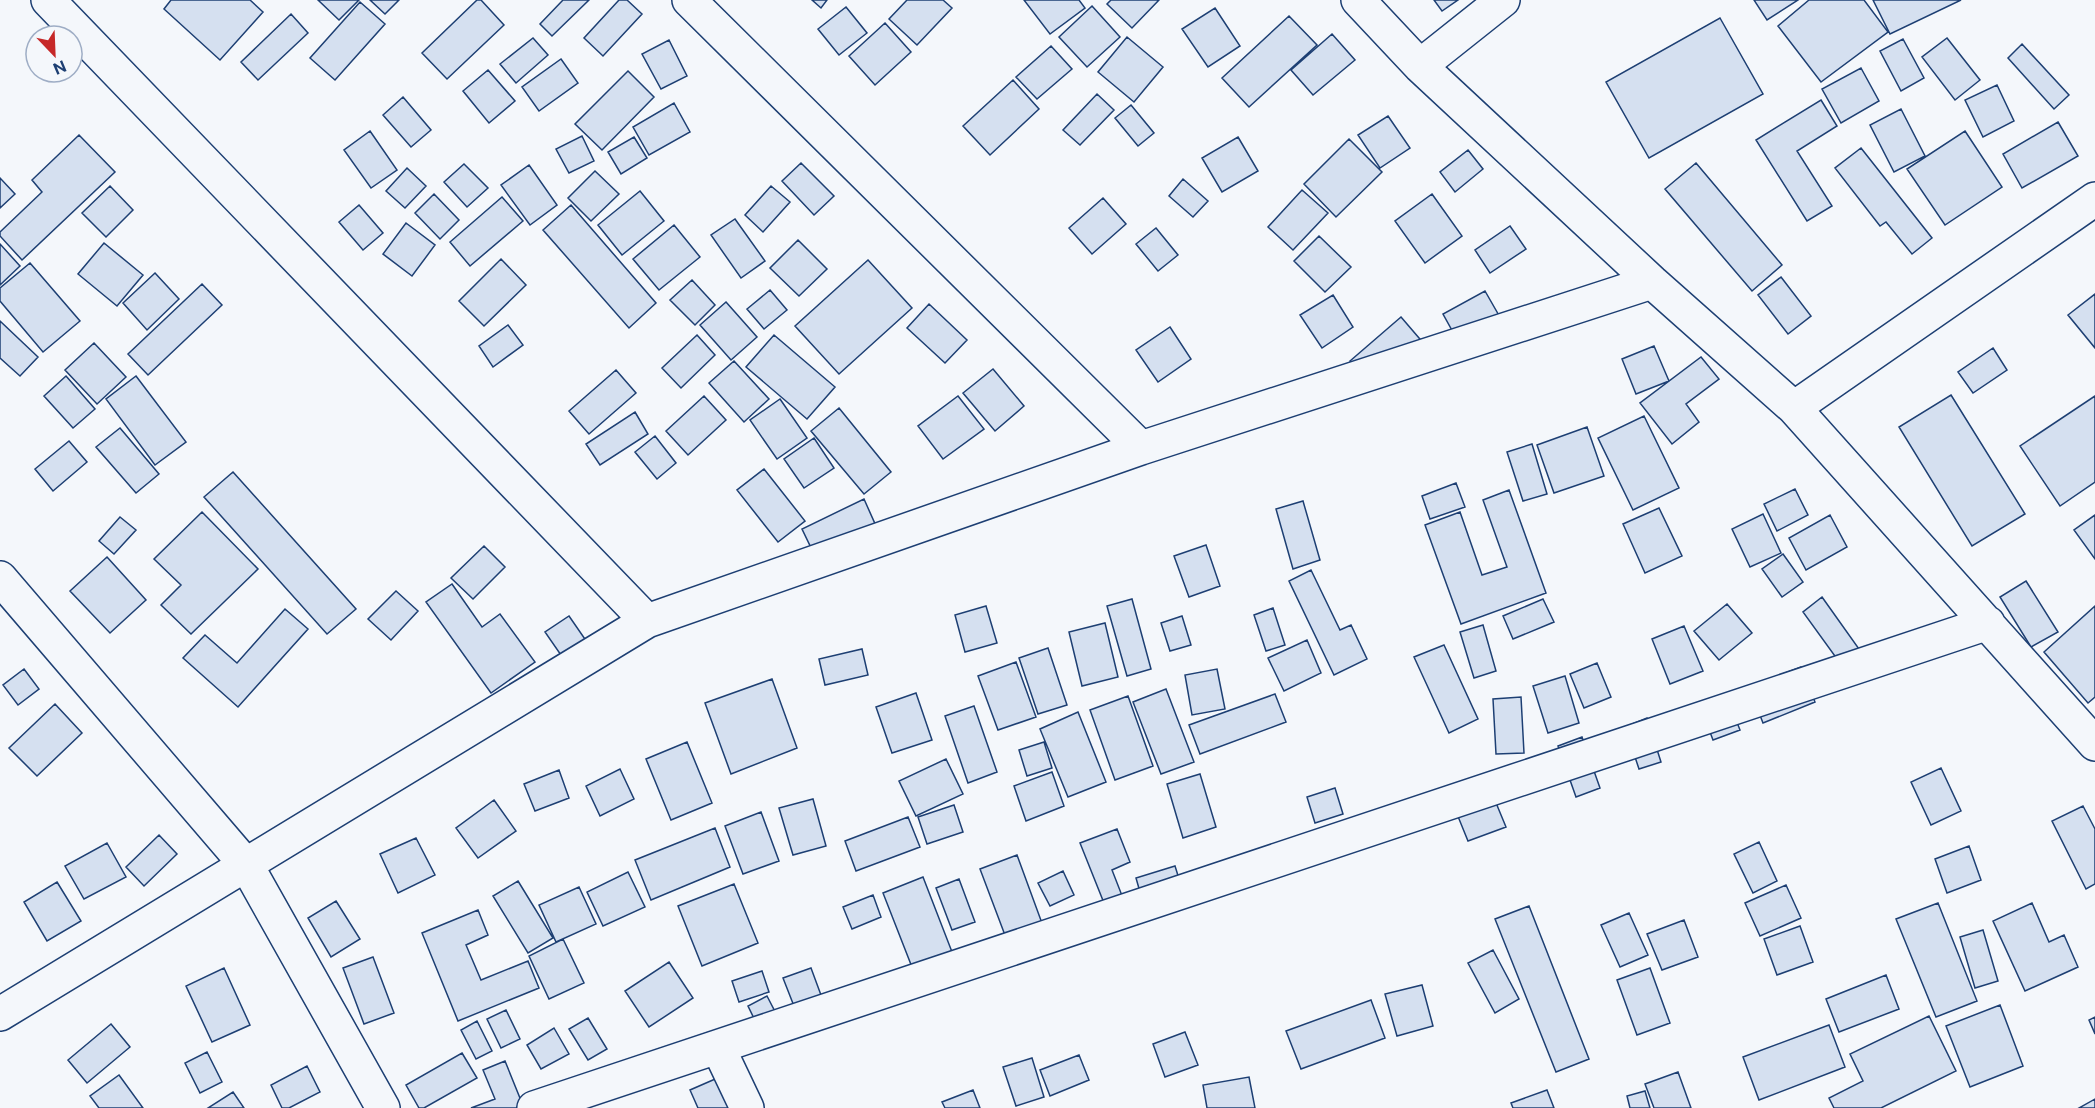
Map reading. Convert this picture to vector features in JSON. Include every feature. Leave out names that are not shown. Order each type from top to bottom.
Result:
[{"type":"street","points":[[48,0],[646,621]]},
{"type":"street","points":[[689,0],[1141,448]]},
{"type":"street","points":[[1358,0],[1420,66],[1652,282],[1794,408],[2093,737]]},
{"type":"street","points":[[1420,66],[1503,0]]},
{"type":"street","points":[[1794,408],[2095,200]]},
{"type":"street","points":[[0,1014],[248,866],[646,621],[1141,448],[1652,282]]},
{"type":"street","points":[[1,582],[248,866],[383,1108]]},
{"type":"street","points":[[534,1108],[1988,623]]},
{"type":"street","points":[[718,1047],[747,1108]]},
{"type":"building","points":[[171,0],[250,0],[263,12],[220,60],[164,9]]},
{"type":"building","points":[[318,0],[359,0],[339,20]]},
{"type":"building","points":[[370,0],[399,0],[385,14]]},
{"type":"building","points":[[477,0],[481,0],[504,25],[447,79],[422,53]]},
{"type":"building","points":[[563,0],[589,0],[552,36],[540,24]]},
{"type":"building","points":[[619,0],[627,0],[642,14],[603,56],[584,38]]},
{"type":"building","points":[[812,0],[827,0],[821,8]]},
{"type":"building","points":[[907,0],[943,0],[952,8],[917,45],[889,19]]},
{"type":"building","points":[[1024,0],[1079,0],[1085,8],[1050,34]]},
{"type":"building","points":[[1111,0],[1159,0],[1132,28],[1107,4]]},
{"type":"building","points":[[1434,0],[1458,0],[1442,11]]},
{"type":"building","points":[[1754,0],[1798,0],[1767,20]]},
{"type":"building","points":[[1809,0],[1864,0],[1888,32],[1821,82],[1778,26]]},
{"type":"building","points":[[1873,0],[1961,0],[1890,34]]},
{"type":"building","points":[[360,2],[385,24],[335,80],[310,58]]},
{"type":"building","points":[[1092,6],[1120,37],[1087,67],[1059,37]]},
{"type":"building","points":[[846,7],[867,33],[839,55],[818,29]]},
{"type":"building","points":[[1215,8],[1240,46],[1208,67],[1182,29]]},
{"type":"building","points":[[291,14],[308,33],[258,80],[241,62]]},
{"type":"building","points":[[1289,16],[1317,45],[1249,107],[1222,78]]},
{"type":"building","points":[[1720,18],[1763,94],[1649,158],[1606,82]]},
{"type":"building","points":[[885,23],[911,52],[875,85],[849,56]]},
{"type":"building","points":[[1332,34],[1355,60],[1313,95],[1291,70]]},
{"type":"building","points":[[1127,37],[1163,67],[1134,102],[1098,72]]},
{"type":"building","points":[[533,38],[548,55],[516,83],[500,64]]},
{"type":"building","points":[[1947,38],[1980,80],[1955,100],[1922,57]]},
{"type":"building","points":[[1903,39],[1924,78],[1901,91],[1880,51]]},
{"type":"building","points":[[669,40],[687,76],[661,89],[642,54]]},
{"type":"building","points":[[2022,44],[2069,95],[2054,109],[2008,58]]},
{"type":"building","points":[[1051,46],[1072,69],[1037,99],[1016,77]]},
{"type":"building","points":[[561,59],[578,83],[539,111],[522,87]]},
{"type":"building","points":[[1861,68],[1879,101],[1841,123],[1822,89]]},
{"type":"building","points":[[488,70],[515,101],[489,123],[463,91]]},
{"type":"building","points":[[628,71],[654,97],[602,150],[575,124]]},
{"type":"building","points":[[1013,80],[1039,109],[990,155],[963,126]]},
{"type":"building","points":[[1997,85],[2014,121],[1983,137],[1965,100]]},
{"type":"building","points":[[1097,94],[1114,110],[1080,145],[1063,130]]},
{"type":"building","points":[[403,97],[431,130],[411,147],[383,115]]},
{"type":"building","points":[[1821,100],[1837,126],[1797,151],[1832,206],[1807,221],[1756,140]]},
{"type":"building","points":[[674,103],[690,132],[649,155],[633,127]]},
{"type":"building","points":[[1131,105],[1154,133],[1138,146],[1115,118]]},
{"type":"building","points":[[1901,109],[1925,156],[1894,172],[1870,125]]},
{"type":"building","points":[[1388,116],[1410,148],[1380,168],[1358,135]]},
{"type":"building","points":[[2058,122],[2078,156],[2022,188],[2003,154]]},
{"type":"building","points":[[370,131],[397,170],[371,188],[344,150]]},
{"type":"building","points":[[1965,131],[2002,187],[1945,225],[1907,169]]},
{"type":"building","points":[[79,135],[115,172],[22,260],[0,236],[0,232],[42,192],[32,180]]},
{"type":"building","points":[[582,136],[594,161],[569,173],[556,149]]},
{"type":"building","points":[[634,137],[647,158],[621,174],[608,152]]},
{"type":"building","points":[[1238,137],[1258,171],[1222,192],[1202,158]]},
{"type":"building","points":[[1349,139],[1382,172],[1336,217],[1304,184]]},
{"type":"building","points":[[1861,148],[1932,238],[1912,254],[1886,222],[1880,226],[1835,168]]},
{"type":"building","points":[[1468,150],[1483,169],[1455,192],[1440,172]]},
{"type":"building","points":[[801,163],[834,196],[814,215],[782,181]]},
{"type":"building","points":[[1696,163],[1782,265],[1752,291],[1665,189]]},
{"type":"building","points":[[464,164],[488,188],[467,207],[444,182]]},
{"type":"building","points":[[529,165],[557,205],[530,225],[501,185]]},
{"type":"building","points":[[407,168],[426,186],[405,208],[386,191]]},
{"type":"building","points":[[595,171],[619,194],[591,221],[568,198]]},
{"type":"building","points":[[0,178],[15,194],[0,208]]},
{"type":"building","points":[[1183,179],[1208,201],[1193,217],[1169,196]]},
{"type":"building","points":[[110,186],[133,210],[106,237],[82,213]]},
{"type":"building","points":[[771,186],[790,202],[763,232],[745,215]]},
{"type":"building","points":[[1302,190],[1328,213],[1293,250],[1268,227]]},
{"type":"building","points":[[640,191],[664,221],[622,255],[598,225]]},
{"type":"building","points":[[434,194],[459,220],[440,239],[415,213]]},
{"type":"building","points":[[1432,194],[1462,236],[1425,263],[1395,221]]},
{"type":"building","points":[[502,197],[523,221],[470,266],[450,242]]},
{"type":"building","points":[[1103,198],[1126,224],[1092,254],[1069,228]]},
{"type":"building","points":[[359,205],[383,233],[363,250],[339,222]]},
{"type":"building","points":[[571,205],[656,303],[629,328],[543,230]]},
{"type":"building","points":[[735,219],[765,261],[741,278],[711,235]]},
{"type":"building","points":[[406,223],[435,245],[412,276],[383,254]]},
{"type":"building","points":[[674,225],[700,257],[659,290],[633,259]]},
{"type":"building","points":[[1510,226],[1526,249],[1490,273],[1475,250]]},
{"type":"building","points":[[1156,228],[1178,255],[1158,271],[1136,244]]},
{"type":"building","points":[[1319,236],[1351,267],[1325,292],[1294,261]]},
{"type":"building","points":[[798,240],[827,269],[799,296],[770,268]]},
{"type":"building","points":[[104,243],[143,275],[117,306],[78,274]]},
{"type":"building","points":[[0,244],[20,266],[0,285]]},
{"type":"building","points":[[501,259],[526,285],[484,326],[459,301]]},
{"type":"building","points":[[868,260],[912,308],[839,374],[795,326]]},
{"type":"building","points":[[30,263],[80,321],[43,352],[0,301],[0,288]]},
{"type":"building","points":[[155,273],[179,299],[147,330],[123,303]]},
{"type":"building","points":[[1781,277],[1811,316],[1788,334],[1758,295]]},
{"type":"building","points":[[692,280],[715,305],[695,325],[670,300]]},
{"type":"building","points":[[202,284],[222,305],[148,375],[128,354]]},
{"type":"building","points":[[770,290],[787,310],[764,329],[747,309]]},
{"type":"building","points":[[1485,291],[1501,319],[1459,343],[1443,314]]},
{"type":"building","points":[[2095,294],[2095,348],[2068,315]]},
{"type":"building","points":[[1333,295],[1353,327],[1322,348],[1300,315]]},
{"type":"building","points":[[726,302],[757,337],[731,360],[700,325]]},
{"type":"building","points":[[929,304],[967,340],[945,363],[907,328]]},
{"type":"building","points":[[1401,317],[1425,345],[1374,389],[1350,361]]},
{"type":"building","points":[[0,321],[38,357],[20,376],[0,358]]},
{"type":"building","points":[[508,325],[523,345],[493,367],[479,346]]},
{"type":"building","points":[[1170,327],[1191,359],[1158,382],[1136,350]]},
{"type":"building","points":[[697,335],[715,355],[681,388],[662,368]]},
{"type":"building","points":[[774,335],[835,387],[807,419],[746,367]]},
{"type":"building","points":[[94,343],[126,377],[97,404],[65,370]]},
{"type":"building","points":[[1654,346],[1669,381],[1636,394],[1622,359]]},
{"type":"building","points":[[1993,348],[2007,370],[1973,393],[1958,372]]},
{"type":"building","points":[[1701,357],[1719,379],[1686,404],[1699,422],[1672,444],[1640,403]]},
{"type":"building","points":[[734,361],[769,399],[744,422],[709,383]]},
{"type":"building","points":[[993,369],[1024,406],[995,431],[963,393]]},
{"type":"building","points":[[616,370],[636,393],[589,434],[569,411]]},
{"type":"building","points":[[66,376],[95,409],[73,428],[44,396]]},
{"type":"building","points":[[136,376],[186,442],[155,465],[106,399]]},
{"type":"building","points":[[1951,395],[2025,514],[1972,546],[1899,427]]},
{"type":"building","points":[[704,396],[726,420],[688,455],[666,431]]},
{"type":"building","points":[[958,396],[984,429],[943,459],[918,426]]},
{"type":"building","points":[[2095,396],[2095,482],[2060,506],[2020,446]]},
{"type":"building","points":[[780,399],[807,438],[777,459],[750,420]]},
{"type":"building","points":[[839,408],[891,472],[864,494],[811,431]]},
{"type":"building","points":[[635,412],[648,434],[600,465],[586,444]]},
{"type":"building","points":[[1644,416],[1679,488],[1633,510],[1598,438]]},
{"type":"building","points":[[1587,427],[1604,476],[1554,493],[1537,445]]},
{"type":"building","points":[[120,428],[159,474],[136,493],[96,447]]},
{"type":"building","points":[[655,436],[676,463],[657,479],[635,452]]},
{"type":"building","points":[[814,438],[834,468],[804,488],[784,459]]},
{"type":"building","points":[[69,441],[87,462],[53,491],[35,469]]},
{"type":"building","points":[[1532,444],[1547,494],[1523,501],[1507,452]]},
{"type":"building","points":[[764,469],[805,521],[778,542],[737,490]]},
{"type":"building","points":[[233,472],[356,609],[327,634],[204,497]]},
{"type":"building","points":[[1456,483],[1465,507],[1430,519],[1422,496]]},
{"type":"building","points":[[1795,489],[1808,515],[1777,531],[1764,504]]},
{"type":"building","points":[[1509,490],[1546,593],[1461,624],[1425,525],[1460,512],[1482,575],[1507,567],[1483,500]]},
{"type":"building","points":[[864,499],[876,526],[815,556],[802,529]]},
{"type":"building","points":[[1303,501],[1320,560],[1293,569],[1276,509]]},
{"type":"building","points":[[1659,508],[1682,556],[1645,573],[1623,524]]},
{"type":"building","points":[[202,512],[258,569],[191,634],[161,605],[181,585],[154,559]]},
{"type":"building","points":[[1763,514],[1781,553],[1750,567],[1732,529]]},
{"type":"building","points":[[1830,515],[1847,547],[1806,570],[1789,538]]},
{"type":"building","points":[[2095,515],[2095,559],[2074,530]]},
{"type":"building","points":[[120,517],[136,530],[114,554],[99,541]]},
{"type":"building","points":[[1206,545],[1220,586],[1189,597],[1174,556]]},
{"type":"building","points":[[484,546],[505,567],[473,599],[451,578]]},
{"type":"building","points":[[1783,554],[1803,582],[1782,597],[1762,569]]},
{"type":"building","points":[[107,557],[146,600],[110,633],[70,591]]},
{"type":"building","points":[[1311,570],[1340,630],[1351,625],[1367,659],[1334,675],[1289,581]]},
{"type":"building","points":[[2026,581],[2058,632],[2031,647],[2000,597]]},
{"type":"building","points":[[452,584],[482,627],[500,614],[535,662],[491,693],[426,602]]},
{"type":"building","points":[[396,591],[418,611],[391,640],[368,619]]},
{"type":"building","points":[[1822,597],[1864,656],[1845,670],[1803,612]]},
{"type":"building","points":[[1132,599],[1151,669],[1127,676],[1107,606]]},
{"type":"building","points":[[1543,599],[1554,622],[1513,639],[1503,616]]},
{"type":"building","points":[[1727,604],[1752,633],[1719,660],[1694,631]]},
{"type":"building","points":[[986,606],[997,643],[965,652],[955,615]]},
{"type":"building","points":[[2095,606],[2095,697],[2088,703],[2044,652]]},
{"type":"building","points":[[1273,608],[1285,645],[1266,651],[1254,615]]},
{"type":"building","points":[[285,609],[308,629],[238,707],[183,658],[205,635],[237,663]]},
{"type":"building","points":[[569,616],[587,642],[563,658],[545,632]]},
{"type":"building","points":[[1182,616],[1191,645],[1170,651],[1161,623]]},
{"type":"building","points":[[1105,623],[1118,677],[1082,686],[1069,632]]},
{"type":"building","points":[[1483,625],[1496,671],[1474,678],[1460,632]]},
{"type":"building","points":[[1684,626],[1703,671],[1670,684],[1652,639]]},
{"type":"building","points":[[1307,640],[1321,673],[1284,691],[1268,658]]},
{"type":"building","points":[[1444,645],[1478,719],[1449,733],[1414,657]]},
{"type":"building","points":[[1048,648],[1067,705],[1038,714],[1019,658]]},
{"type":"building","points":[[862,649],[868,675],[825,685],[819,659]]},
{"type":"building","points":[[1016,662],[1036,717],[998,730],[978,676]]},
{"type":"building","points":[[1597,663],[1611,697],[1584,708],[1570,674]]},
{"type":"building","points":[[1801,667],[1815,702],[1763,723],[1749,687]]},
{"type":"building","points":[[24,669],[39,689],[18,705],[3,685]]},
{"type":"building","points":[[1217,669],[1225,709],[1192,715],[1185,675]]},
{"type":"building","points":[[1565,676],[1579,723],[1548,733],[1533,686]]},
{"type":"building","points":[[772,679],[797,748],[731,774],[705,703]]},
{"type":"building","points":[[1166,689],[1194,762],[1161,774],[1133,702]]},
{"type":"building","points":[[916,693],[932,740],[892,753],[876,707]]},
{"type":"building","points":[[1275,694],[1286,722],[1200,754],[1189,725]]},
{"type":"building","points":[[1128,696],[1153,766],[1115,780],[1090,710]]},
{"type":"building","points":[[1521,697],[1524,753],[1496,754],[1493,699]]},
{"type":"building","points":[[1727,697],[1740,730],[1713,740],[1701,708]]},
{"type":"building","points":[[55,704],[82,733],[37,776],[9,748]]},
{"type":"building","points":[[974,706],[997,772],[968,783],[945,716]]},
{"type":"building","points":[[1078,712],[1106,782],[1068,797],[1040,729]]},
{"type":"building","points":[[1647,718],[1661,762],[1639,769],[1625,727]]},
{"type":"building","points":[[1582,737],[1600,788],[1576,797],[1558,746]]},
{"type":"building","points":[[687,742],[712,803],[671,820],[646,759]]},
{"type":"building","points":[[1044,742],[1052,768],[1027,776],[1019,750]]},
{"type":"building","points":[[946,759],[963,794],[916,816],[899,781]]},
{"type":"building","points":[[1941,768],[1961,811],[1931,825],[1911,782]]},
{"type":"building","points":[[620,769],[634,799],[600,816],[586,786]]},
{"type":"building","points":[[559,770],[569,798],[535,811],[524,784]]},
{"type":"building","points":[[1052,772],[1064,806],[1026,821],[1014,786]]},
{"type":"building","points":[[1200,774],[1216,827],[1183,838],[1167,784]]},
{"type":"building","points":[[1335,788],[1343,814],[1315,823],[1307,797]]},
{"type":"building","points":[[1494,798],[1506,827],[1468,841],[1457,814]]},
{"type":"building","points":[[813,799],[826,846],[793,855],[779,808]]},
{"type":"building","points":[[494,800],[516,831],[478,858],[456,828]]},
{"type":"building","points":[[954,805],[963,832],[927,844],[918,817]]},
{"type":"building","points":[[2083,806],[2095,829],[2095,884],[2086,889],[2052,821]]},
{"type":"building","points":[[761,812],[779,861],[743,874],[725,826]]},
{"type":"building","points":[[908,817],[920,847],[856,871],[845,841]]},
{"type":"building","points":[[715,828],[730,867],[651,900],[635,860]]},
{"type":"building","points":[[1117,829],[1130,862],[1112,870],[1128,911],[1110,918],[1080,843]]},
{"type":"building","points":[[159,835],[177,854],[144,886],[126,867]]},
{"type":"building","points":[[416,838],[435,875],[398,893],[380,854]]},
{"type":"building","points":[[1759,842],[1777,881],[1753,893],[1734,854]]},
{"type":"building","points":[[107,843],[126,877],[84,899],[65,866]]},
{"type":"building","points":[[1969,846],[1981,880],[1947,893],[1935,859]]},
{"type":"building","points":[[1017,855],[1050,945],[1014,959],[980,869]]},
{"type":"building","points":[[1175,866],[1186,901],[1146,913],[1136,878]]},
{"type":"building","points":[[1063,871],[1074,895],[1050,906],[1038,883]]},
{"type":"building","points":[[628,872],[645,907],[603,926],[587,892]]},
{"type":"building","points":[[923,877],[959,970],[919,985],[883,893]]},
{"type":"building","points":[[959,879],[975,922],[952,930],[936,888]]},
{"type":"building","points":[[518,881],[553,938],[528,953],[493,896]]},
{"type":"building","points":[[57,882],[81,921],[47,941],[24,902]]},
{"type":"building","points":[[734,884],[758,943],[702,966],[678,906]]},
{"type":"building","points":[[1786,885],[1801,918],[1760,936],[1745,903]]},
{"type":"building","points":[[579,887],[596,924],[556,942],[539,905]]},
{"type":"building","points":[[873,895],[881,917],[852,929],[843,907]]},
{"type":"building","points":[[336,901],[360,939],[331,957],[308,918]]},
{"type":"building","points":[[1938,903],[1977,1001],[1936,1017],[1896,919]]},
{"type":"building","points":[[2032,903],[2049,942],[2064,935],[2078,967],[2025,991],[1993,921]]},
{"type":"building","points":[[1529,906],[1589,1059],[1556,1072],[1495,919]]},
{"type":"building","points":[[478,910],[488,935],[466,945],[481,980],[528,961],[539,988],[458,1021],[422,933]]},
{"type":"building","points":[[1629,913],[1648,955],[1620,967],[1601,925]]},
{"type":"building","points":[[1684,920],[1698,957],[1662,970],[1647,934]]},
{"type":"building","points":[[1800,926],[1813,962],[1777,975],[1764,939]]},
{"type":"building","points":[[1983,930],[1998,981],[1975,988],[1960,937]]},
{"type":"building","points":[[563,939],[584,983],[549,999],[529,956]]},
{"type":"building","points":[[1493,950],[1519,999],[1495,1013],[1468,963]]},
{"type":"building","points":[[373,957],[394,1013],[364,1024],[343,968]]},
{"type":"building","points":[[669,962],[693,998],[649,1027],[625,991]]},
{"type":"building","points":[[224,968],[250,1025],[212,1042],[186,986]]},
{"type":"building","points":[[811,968],[828,1014],[801,1024],[783,978]]},
{"type":"building","points":[[1650,968],[1670,1023],[1637,1035],[1617,980]]},
{"type":"building","points":[[762,971],[769,992],[739,1002],[732,981]]},
{"type":"building","points":[[1886,975],[1899,1009],[1839,1032],[1826,999]]},
{"type":"building","points":[[1422,985],[1433,1026],[1397,1036],[1385,994]]},
{"type":"building","points":[[767,996],[782,1025],[762,1035],[748,1006]]},
{"type":"building","points":[[1371,1000],[1385,1038],[1301,1069],[1286,1031]]},
{"type":"building","points":[[2000,1005],[2023,1066],[1970,1087],[1946,1026]]},
{"type":"building","points":[[506,1010],[520,1039],[501,1048],[487,1019]]},
{"type":"building","points":[[1929,1016],[1956,1071],[1881,1108],[1834,1108],[1829,1098],[1863,1081],[1850,1054]]},
{"type":"building","points":[[2095,1017],[2095,1034],[2089,1020]]},
{"type":"building","points":[[588,1018],[607,1049],[588,1060],[569,1029]]},
{"type":"building","points":[[477,1021],[492,1051],[476,1059],[461,1030]]},
{"type":"building","points":[[111,1024],[130,1047],[87,1083],[68,1060]]},
{"type":"building","points":[[1829,1025],[1845,1067],[1759,1100],[1743,1057]]},
{"type":"building","points":[[554,1028],[569,1054],[541,1069],[527,1045]]},
{"type":"building","points":[[1185,1032],[1198,1065],[1165,1077],[1153,1044]]},
{"type":"building","points":[[207,1052],[222,1082],[200,1093],[185,1063]]},
{"type":"building","points":[[462,1053],[477,1078],[424,1108],[419,1108],[406,1085]]},
{"type":"building","points":[[1079,1055],[1089,1080],[1050,1096],[1040,1070]]},
{"type":"building","points":[[1032,1058],[1044,1097],[1016,1106],[1003,1067]]},
{"type":"building","points":[[505,1061],[524,1108],[471,1108],[495,1099],[483,1070]]},
{"type":"building","points":[[307,1066],[320,1092],[289,1108],[282,1108],[271,1085]]},
{"type":"building","points":[[1678,1072],[1691,1108],[1654,1108],[1645,1084]]},
{"type":"building","points":[[119,1075],[143,1108],[99,1108],[90,1096]]},
{"type":"building","points":[[722,1076],[736,1108],[698,1108],[690,1090]]},
{"type":"building","points":[[1249,1077],[1255,1108],[1207,1108],[1203,1085]]},
{"type":"building","points":[[973,1090],[980,1108],[945,1108],[942,1102]]},
{"type":"building","points":[[1547,1090],[1554,1108],[1513,1108],[1511,1103]]},
{"type":"building","points":[[1645,1091],[1650,1108],[1630,1108],[1627,1096]]},
{"type":"building","points":[[233,1092],[244,1108],[208,1108]]},
{"type":"building","points":[[2095,1099],[2095,1108],[2079,1108]]}]
